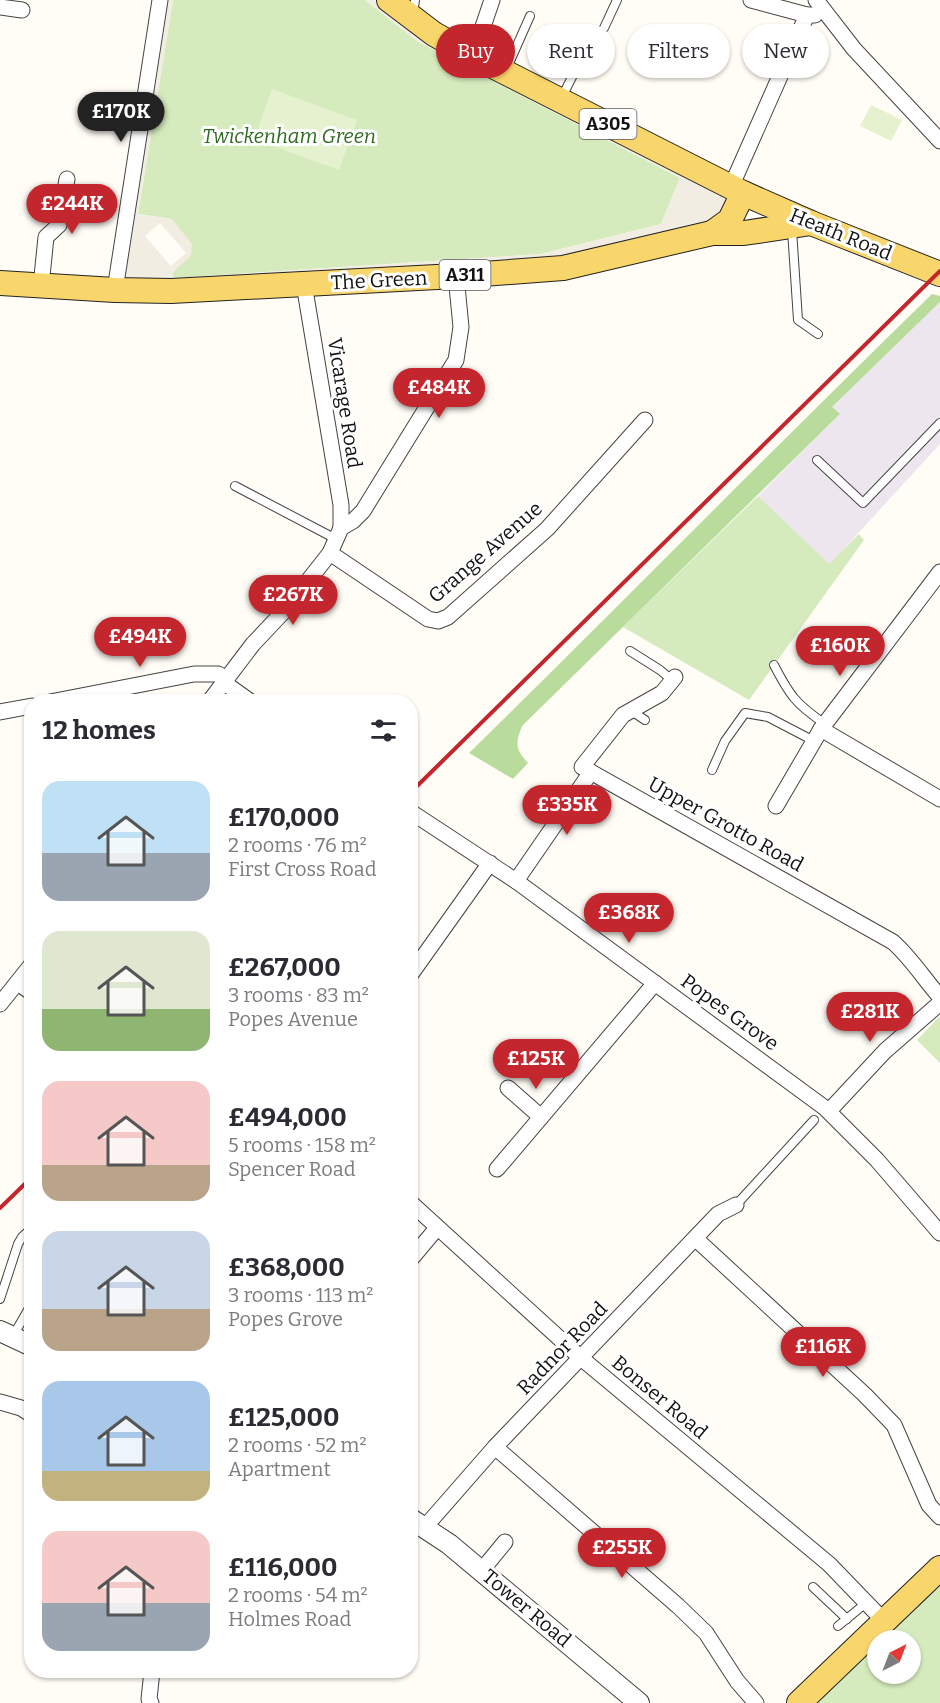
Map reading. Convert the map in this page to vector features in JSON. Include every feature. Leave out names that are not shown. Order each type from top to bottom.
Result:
[{"type":"main road","name":"A305","points":[[389,0],[414,9],[436,27]]},
{"type":"main road","name":"A305","points":[[515,78],[737,190]]},
{"type":"main road","name":"The Green","points":[[712,233],[730,220],[737,190]]},
{"type":"main road","name":"Heath Road","points":[[737,190],[802,224],[940,274]]},
{"type":"main road","name":"The Green","points":[[115,290],[171,291],[304,284],[335,288],[563,268],[712,233],[744,233],[802,224]]},
{"type":"main road","name":"A311","points":[[0,283],[115,290]]},
{"type":"main road","points":[[799,1703],[940,1568]]},
{"type":"street","points":[[115,290],[160,0]]},
{"type":"street","points":[[484,24],[492,0]]},
{"type":"street","points":[[751,0],[807,15]]},
{"type":"street","points":[[0,7],[22,10]]},
{"type":"street","points":[[737,190],[807,15],[820,7],[854,49],[940,141]]},
{"type":"street","points":[[41,286],[46,237],[59,225],[67,179]]},
{"type":"street","points":[[214,694],[253,644],[286,609],[336,540],[363,511],[456,360],[460,327],[456,276]]},
{"type":"street","name":"Vicarage Road","points":[[304,284],[341,505],[336,540]]},
{"type":"street","name":"Grange Avenue","points":[[336,540],[428,619],[438,621],[448,617],[547,529],[645,420]]},
{"type":"street","points":[[776,806],[820,731],[940,572]]},
{"type":"street","points":[[91,694],[194,674],[218,674],[241,694]]},
{"type":"street","points":[[516,881],[591,772],[582,767],[623,715],[662,693],[674,679]]},
{"type":"street","points":[[0,712],[24,708]]},
{"type":"street","points":[[820,731],[940,800]]},
{"type":"street","name":"Upper Grotto Road","points":[[591,772],[893,942],[910,957],[940,997]]},
{"type":"street","name":"Popes Grove","points":[[418,817],[516,881],[829,1111],[877,1160],[940,1233]]},
{"type":"street","points":[[418,964],[490,863]]},
{"type":"street","points":[[0,1004],[24,975]]},
{"type":"street","points":[[18,983],[24,987]]},
{"type":"street","points":[[497,1168],[655,983]]},
{"type":"street","points":[[829,1111],[885,1051],[940,1003]]},
{"type":"street","points":[[508,1088],[542,1118]]},
{"type":"street","name":"Radnor Road","points":[[418,1523],[495,1447],[718,1214],[736,1205]]},
{"type":"street","name":"Bonser Road","points":[[418,1210],[581,1358],[829,1564],[884,1620]]},
{"type":"street","points":[[418,1251],[437,1228]]},
{"type":"street","points":[[696,1239],[865,1395],[894,1425],[929,1505],[940,1517]]},
{"type":"street","points":[[4,1335],[24,1343]]},
{"type":"street","points":[[0,1402],[24,1410]]},
{"type":"street","points":[[495,1447],[698,1625],[706,1633],[737,1681],[756,1703]]},
{"type":"street","name":"Tower Road","points":[[418,1523],[482,1570],[639,1703]]},
{"type":"street","points":[[482,1570],[506,1542]]},
{"type":"street","points":[[151,1678],[149,1699],[151,1703]]},
{"type":"lane","points":[[606,24],[617,0]]},
{"type":"lane","points":[[515,52],[530,16]]},
{"type":"lane","points":[[560,100],[571,78]]},
{"type":"lane","points":[[802,224],[798,320],[818,334]]},
{"type":"lane","points":[[817,460],[863,503],[940,423]]},
{"type":"lane","points":[[235,486],[336,540]]},
{"type":"lane","points":[[630,651],[674,679]]},
{"type":"lane","points":[[774,665],[789,694],[807,711],[820,731]]},
{"type":"lane","points":[[630,710],[645,720]]},
{"type":"lane","points":[[712,770],[726,741],[745,713],[820,731]]},
{"type":"lane","points":[[736,1205],[814,1120]]},
{"type":"lane","points":[[0,1299],[18,1244],[24,1236]]},
{"type":"lane","points":[[4,1335],[24,1312]]},
{"type":"lane","points":[[813,1587],[847,1619]]},
{"type":"lane","points":[[838,1626],[866,1603]]},
{"type":"shaded area","points":[[168,0],[173,0],[138,214],[172,219],[192,244],[191,255],[172,273],[175,278],[541,254],[661,224],[680,178],[488,78],[500,78],[724,196],[728,202],[717,221],[542,261],[215,280],[121,278]],"holes":[[[160,223],[186,253],[171,266],[145,236]]]},
{"type":"shaded area","points":[[365,0],[374,0],[419,35],[436,44],[436,51],[417,41]]},
{"type":"shaded area","points":[[940,302],[940,444],[829,565],[758,496],[839,415],[832,407]]},
{"type":"green space","name":"Twickenham Green","points":[[173,0],[365,0],[417,41],[436,51],[436,78],[488,78],[680,178],[661,224],[541,254],[175,278],[171,274],[191,255],[172,219],[138,214]]},
{"type":"green space","points":[[272,89],[357,120],[339,170],[254,139]]},
{"type":"green space","points":[[871,105],[902,120],[891,141],[860,126]]},
{"type":"green space","points":[[932,294],[940,296],[940,302],[832,407],[840,414],[522,726],[518,737],[518,749],[528,763],[513,779],[469,753],[816,408]]},
{"type":"green space","points":[[758,496],[829,564],[859,534],[864,540],[749,700],[623,627]]},
{"type":"green space","points":[[940,1016],[940,1063],[917,1040]]},
{"type":"green space","points":[[940,1583],[940,1703],[816,1703],[867,1652],[867,1684],[921,1684],[921,1630],[891,1630]]},
{"type":"railway","points":[[418,785],[940,271]]},
{"type":"railway","points":[[0,1208],[24,1185]]}]
